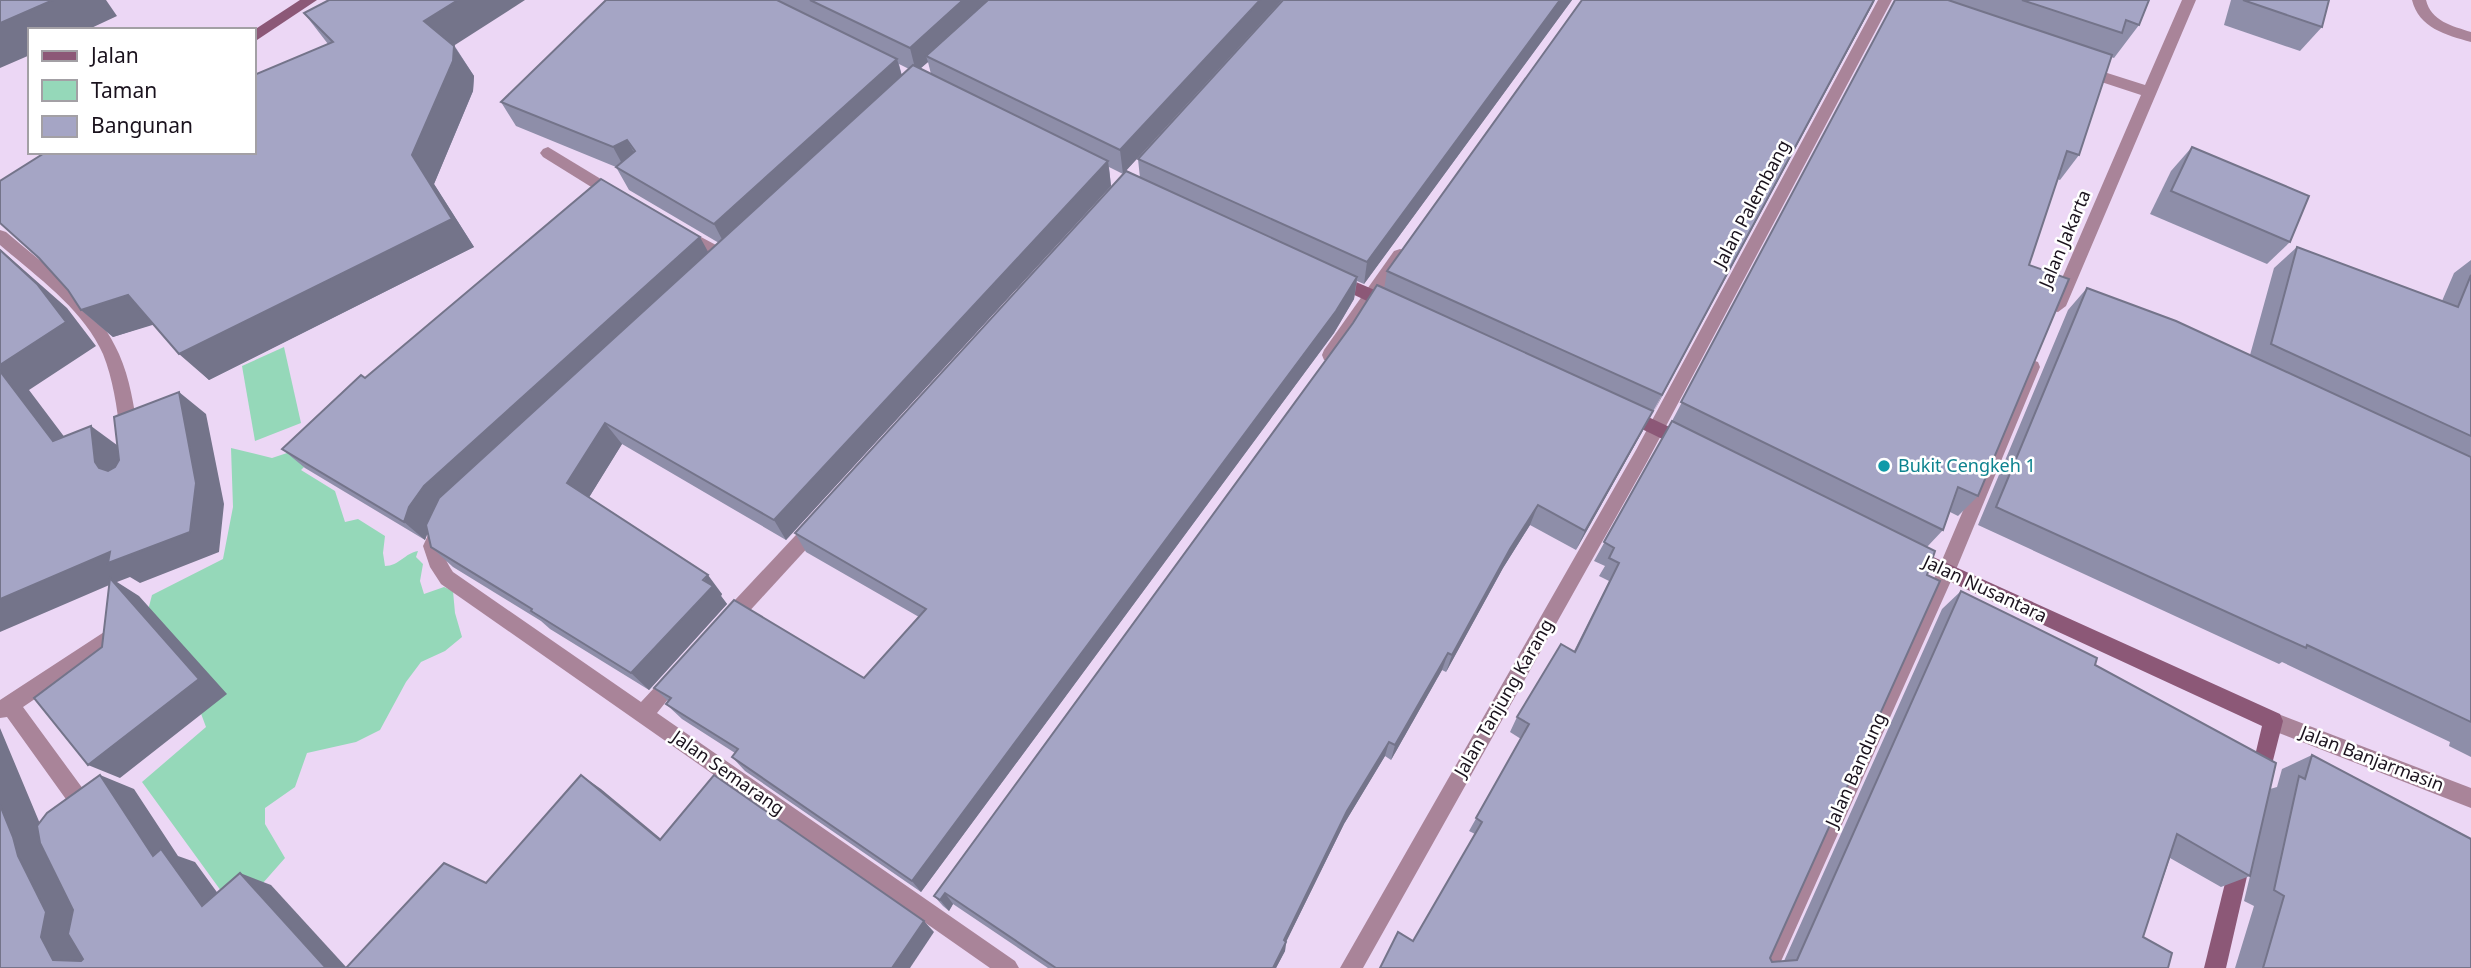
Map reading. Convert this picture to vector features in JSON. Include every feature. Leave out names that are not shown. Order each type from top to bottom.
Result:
[{"type":"street","points":[[256,36],[310,0]]},
{"type":"street","name":"Jalan Jakarta","points":[[2054,315],[2071,292],[2189,0]]},
{"type":"street","points":[[2419,0],[2421,13],[2429,20],[2471,37]]},
{"type":"street","name":"Jalan Palembang","points":[[1656,428],[1888,3]]},
{"type":"street","points":[[2074,67],[2150,92]]},
{"type":"street","points":[[548,153],[633,205]]},
{"type":"street","points":[[668,225],[727,258]]},
{"type":"street","points":[[0,236],[85,313],[108,347],[125,402],[133,455]]},
{"type":"street","points":[[1317,373],[1409,242]]},
{"type":"street","points":[[1321,272],[1407,312]]},
{"type":"street","points":[[1946,572],[2038,354]]},
{"type":"street","points":[[1606,404],[1704,452]]},
{"type":"street","name":"Jalan Tanjung Karang","points":[[1351,968],[1656,428]]},
{"type":"street","points":[[718,633],[829,511]]},
{"type":"street","name":"Jalan Semarang","points":[[452,512],[438,531],[432,546],[436,561],[447,578],[643,714],[929,904],[1008,968]]},
{"type":"street","name":"Jalan Nusantara","points":[[1897,548],[2273,721]]},
{"type":"street","name":"Jalan Bandung","points":[[1767,968],[1946,572]]},
{"type":"street","points":[[67,827],[74,818],[79,800],[5,707],[124,628]]},
{"type":"street","points":[[643,714],[690,664]]},
{"type":"street","points":[[2255,799],[2273,721]]},
{"type":"street","name":"Jalan Banjarmasin","points":[[2273,721],[2471,798]]},
{"type":"street","points":[[2215,968],[2246,838]]},
{"type":"green space","points":[[284,347],[301,423],[255,441],[242,366]]},
{"type":"green space","points":[[335,437],[301,470],[335,491],[345,522],[358,519],[385,536],[385,566],[418,551],[416,557],[423,564],[420,581],[424,594],[444,587],[453,591],[455,613],[462,637],[445,651],[421,662],[406,682],[380,730],[356,742],[307,753],[295,787],[265,808],[265,824],[285,858],[255,892],[232,906],[142,782],[206,727],[190,684],[132,671],[152,595],[223,559],[233,507],[231,448],[272,458]]},
{"type":"building","points":[[0,0],[53,0],[0,23]]},
{"type":"building","points":[[329,0],[458,0],[424,21],[454,46],[453,61],[412,155],[452,219],[179,354],[128,295],[81,310],[68,290],[39,258],[0,223],[0,181],[43,154],[256,154],[256,74],[333,42],[304,13]]},
{"type":"building","points":[[606,0],[777,0],[897,59],[714,224],[616,167],[635,151],[627,140],[613,147],[501,102]]},
{"type":"building","points":[[810,0],[963,0],[910,48]]},
{"type":"building","points":[[988,0],[1260,0],[1120,150],[926,56]]},
{"type":"building","points":[[1283,0],[1560,0],[1367,262],[1138,159]]},
{"type":"building","points":[[1582,0],[1874,0],[1662,395],[1387,271]]},
{"type":"building","points":[[1895,0],[1948,0],[2112,55],[2079,155],[2067,151],[2029,265],[2069,279],[1978,496],[1958,487],[1943,530],[1681,402]]},
{"type":"building","points":[[2022,0],[2149,0],[2139,25],[2126,20],[2122,33]]},
{"type":"building","points":[[2243,0],[2329,0],[2322,27]]},
{"type":"building","points":[[913,65],[1108,161],[774,520],[605,423],[567,483],[708,575],[703,580],[713,586],[631,673],[431,547],[426,525],[439,498]]},
{"type":"building","points":[[2192,147],[2309,196],[2290,242],[2171,191]]},
{"type":"building","points":[[1126,171],[1357,277],[1336,311],[912,881],[732,757],[738,749],[666,704],[671,698],[654,688],[734,600],[864,678],[926,609],[795,533]]},
{"type":"building","points":[[601,179],[700,237],[424,486],[409,507],[404,522],[282,449],[361,375],[365,378]]},
{"type":"building","points":[[2297,247],[2458,307],[2471,275],[2471,436],[2271,344]]},
{"type":"building","points":[[0,250],[37,284],[66,322],[0,365]]},
{"type":"building","points":[[1377,285],[1653,411],[1585,531],[1538,505],[1510,549],[1452,655],[1448,653],[1395,745],[1389,742],[1347,811],[1273,968],[1056,968],[945,893],[940,900],[934,896],[1353,323]]},
{"type":"building","points":[[2087,288],[2176,321],[2471,457],[2471,722],[2307,645],[2306,648],[1996,507]]},
{"type":"building","points":[[0,371],[53,441],[91,426],[95,462],[99,468],[108,471],[115,467],[119,460],[114,417],[179,392],[196,483],[190,532],[108,563],[110,552],[0,599]]},
{"type":"building","points":[[1672,421],[1935,551],[1927,575],[1940,581],[1770,958],[1772,962],[1797,960],[1961,591],[2097,658],[2095,665],[2276,763],[2250,876],[2177,834],[2143,937],[2172,953],[2168,968],[1380,968],[1398,932],[1413,941],[1482,822],[1476,818],[1529,724],[1517,717],[1561,644],[1575,652],[1619,563],[1609,558],[1614,548],[1604,542]]},
{"type":"building","points":[[110,578],[199,679],[88,765],[34,698],[102,647]]},
{"type":"building","points":[[2312,755],[2471,839],[2471,968],[2263,968],[2284,896],[2274,890],[2299,776],[2305,779]]},
{"type":"building","points":[[100,775],[153,856],[161,849],[202,906],[240,873],[326,968],[0,968],[0,805],[18,856],[46,912],[41,937],[53,960],[81,961],[83,959],[68,934],[73,910],[40,843],[37,826],[47,813]]},
{"type":"building","points":[[581,775],[660,840],[714,775],[924,921],[892,968],[346,968],[444,863],[486,883]]},
{"type":"place","name":"Bukit Cengkeh 1","points":[[1884,466]]}]
